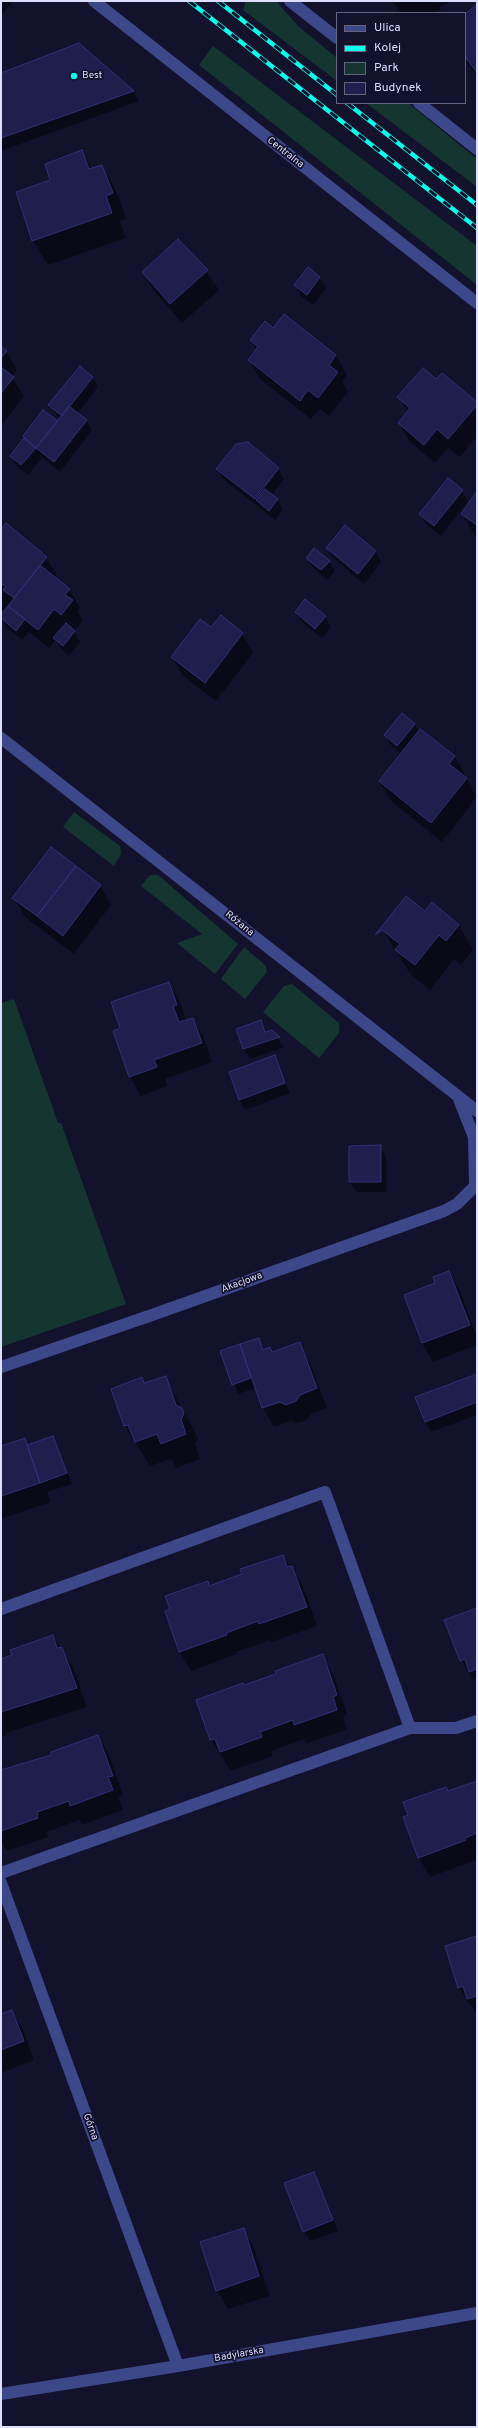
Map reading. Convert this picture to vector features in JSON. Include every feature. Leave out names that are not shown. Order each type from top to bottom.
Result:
[{"type":"street","name":"Centralna","points":[[94,1],[477,303]]},
{"type":"street","points":[[290,1],[336,37]]},
{"type":"street","points":[[420,104],[477,148]]},
{"type":"street","name":"Różana","points":[[1,738],[477,1111]]},
{"type":"street","name":"Akacjowa","points":[[1,1367],[160,1313],[444,1211],[457,1204],[476,1184],[474,1137],[458,1096]]},
{"type":"street","points":[[1,1609],[325,1492],[410,1728]]},
{"type":"street","points":[[1,1873],[410,1728],[456,1728],[477,1721]]},
{"type":"street","name":"Górna","points":[[2,1886],[178,2366]]},
{"type":"street","name":"Badylarska","points":[[1,2394],[178,2366],[477,2313]]},
{"type":"green space","points":[[246,1],[276,1],[298,26],[336,57],[336,80],[243,10]]},
{"type":"green space","points":[[213,46],[477,246],[477,285],[199,65]]},
{"type":"green space","points":[[367,104],[409,104],[477,159],[477,187]]},
{"type":"green space","points":[[74,812],[120,846],[121,854],[114,866],[63,827]]},
{"type":"green space","points":[[150,875],[158,875],[238,944],[215,974],[177,943],[202,934],[141,886]]},
{"type":"green space","points":[[244,947],[266,966],[267,972],[245,999],[221,979]]},
{"type":"green space","points":[[292,984],[339,1023],[339,1033],[319,1058],[263,1012],[284,986]]},
{"type":"green space","points":[[14,999],[58,1123],[61,1123],[126,1304],[1,1347],[1,1003]]},
{"type":"building","points":[[477,4],[477,73],[466,58],[466,13]]},
{"type":"building","points":[[79,43],[134,91],[1,138],[1,73]]},
{"type":"building","points":[[82,150],[89,169],[102,165],[113,193],[106,196],[112,213],[32,241],[16,192],[50,180],[45,164]]},
{"type":"building","points":[[178,239],[208,270],[170,304],[142,272]]},
{"type":"building","points":[[308,267],[320,277],[307,295],[294,285]]},
{"type":"building","points":[[284,314],[336,355],[329,365],[338,372],[318,398],[308,390],[300,401],[248,360],[258,347],[250,340],[265,321],[273,328]]},
{"type":"building","points":[[1,346],[7,351],[1,358]]},
{"type":"building","points":[[80,366],[93,377],[62,416],[48,405]]},
{"type":"building","points":[[1,367],[14,377],[1,393]]},
{"type":"building","points":[[423,368],[436,379],[442,373],[477,402],[477,405],[448,439],[437,429],[424,445],[398,423],[410,408],[397,397]]},
{"type":"building","points":[[69,406],[87,420],[54,462],[36,448]]},
{"type":"building","points":[[43,410],[58,421],[36,448],[23,436]]},
{"type":"building","points":[[24,438],[36,448],[21,465],[10,456]]},
{"type":"building","points":[[248,442],[279,468],[255,499],[216,469],[236,444]]},
{"type":"building","points":[[448,478],[463,490],[434,526],[419,514]]},
{"type":"building","points":[[265,489],[278,499],[269,511],[256,500]]},
{"type":"building","points":[[477,491],[477,525],[461,514]]},
{"type":"building","points":[[6,523],[47,557],[14,598],[3,590],[6,587],[1,583],[1,529]]},
{"type":"building","points":[[345,525],[376,551],[358,574],[326,548]]},
{"type":"building","points":[[314,548],[330,561],[321,570],[306,558]]},
{"type":"building","points":[[40,565],[70,589],[65,595],[73,600],[61,615],[54,609],[38,630],[8,606]]},
{"type":"building","points":[[305,599],[326,616],[315,629],[295,612]]},
{"type":"building","points":[[8,606],[25,619],[16,631],[1,618],[1,614]]},
{"type":"building","points":[[221,615],[243,633],[205,683],[171,657],[200,619],[211,627]]},
{"type":"building","points":[[66,623],[75,631],[63,646],[53,638]]},
{"type":"building","points":[[402,713],[415,724],[397,746],[384,735]]},
{"type":"building","points":[[420,729],[455,756],[449,764],[467,778],[431,823],[379,781]]},
{"type":"building","points":[[51,847],[76,866],[37,916],[12,898]]},
{"type":"building","points":[[76,866],[101,885],[63,936],[37,916]]},
{"type":"building","points":[[406,896],[425,911],[432,902],[459,925],[446,941],[439,935],[415,965],[395,950],[400,944],[382,930],[375,935]]},
{"type":"building","points":[[169,982],[177,1005],[173,1006],[179,1022],[193,1018],[202,1043],[154,1060],[157,1067],[129,1077],[113,1031],[120,1028],[111,1002]]},
{"type":"building","points":[[261,1020],[265,1032],[272,1030],[280,1037],[243,1049],[236,1029]]},
{"type":"building","points":[[275,1055],[285,1083],[239,1100],[229,1072]]},
{"type":"building","points":[[381,1145],[381,1182],[349,1182],[349,1146]]},
{"type":"building","points":[[449,1271],[470,1325],[422,1343],[404,1295],[435,1283],[433,1277]]},
{"type":"building","points":[[259,1338],[263,1350],[270,1347],[272,1352],[300,1342],[317,1388],[300,1395],[296,1401],[286,1405],[280,1402],[262,1408],[240,1344]]},
{"type":"building","points":[[240,1344],[251,1378],[232,1385],[220,1351]]},
{"type":"building","points":[[477,1374],[477,1402],[425,1422],[415,1397]]},
{"type":"building","points":[[166,1376],[176,1405],[182,1408],[184,1414],[181,1419],[186,1434],[161,1444],[157,1434],[135,1442],[128,1425],[124,1426],[111,1389],[142,1377],[144,1383]]},
{"type":"building","points":[[53,1436],[67,1473],[40,1483],[27,1445]]},
{"type":"building","points":[[25,1438],[40,1483],[1,1496],[1,1446]]},
{"type":"building","points":[[283,1555],[287,1567],[292,1566],[307,1607],[259,1624],[258,1621],[226,1633],[227,1635],[179,1652],[165,1611],[170,1609],[165,1596],[208,1581],[209,1586],[242,1574],[240,1569]]},
{"type":"building","points":[[477,1608],[477,1669],[469,1672],[465,1659],[460,1661],[444,1620]]},
{"type":"building","points":[[53,1635],[57,1648],[62,1647],[77,1688],[1,1712],[1,1659],[12,1655],[10,1650]]},
{"type":"building","points":[[323,1654],[337,1695],[333,1697],[337,1710],[294,1725],[293,1720],[260,1732],[262,1737],[220,1752],[215,1739],[210,1740],[196,1700],[243,1683],[244,1685],[276,1674],[275,1671]]},
{"type":"building","points":[[98,1735],[113,1776],[108,1777],[113,1790],[70,1806],[69,1801],[37,1812],[38,1818],[1,1831],[1,1770],[51,1755],[51,1752]]},
{"type":"building","points":[[477,1781],[477,1833],[465,1838],[466,1840],[418,1858],[403,1817],[408,1815],[403,1802],[446,1787],[448,1791]]},
{"type":"building","points":[[477,1936],[477,1996],[467,1999],[463,1986],[458,1988],[445,1946]]},
{"type":"building","points":[[12,2010],[24,2041],[1,2050],[1,2014]]},
{"type":"building","points":[[314,2172],[333,2220],[303,2232],[284,2183]]},
{"type":"building","points":[[244,2228],[259,2276],[216,2291],[200,2242]]},
{"type":"railway","points":[[189,1],[477,228]]},
{"type":"railway","points":[[218,1],[336,94]]},
{"type":"railway","points":[[348,104],[477,205]]},
{"type":"place","name":"Best","points":[[74,76]]}]
